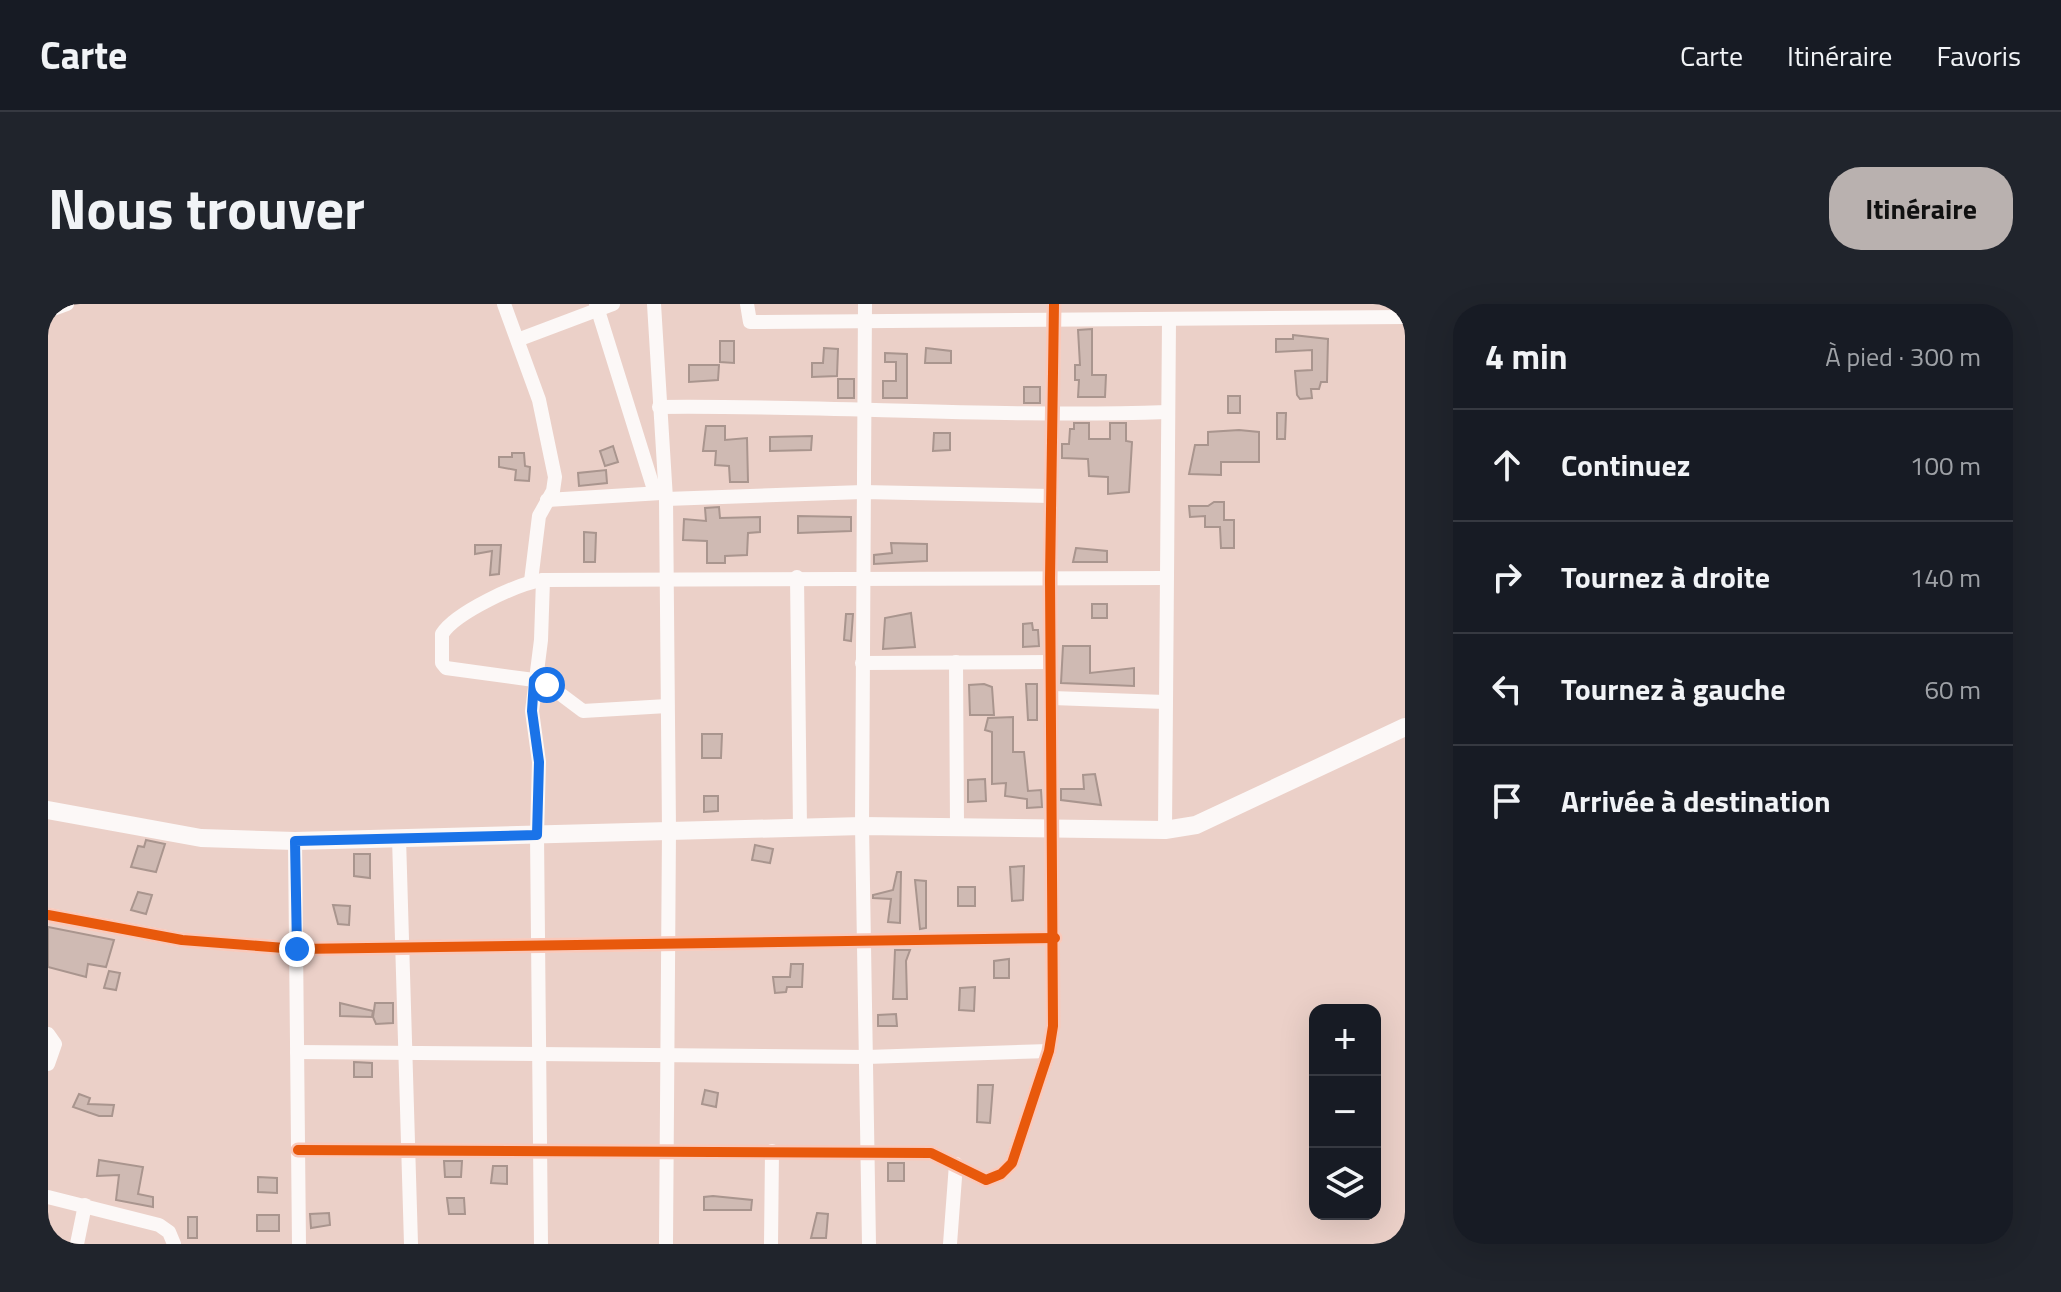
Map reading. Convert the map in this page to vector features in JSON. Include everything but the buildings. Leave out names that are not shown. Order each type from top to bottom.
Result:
[{"type":"main road","points":[[48,810],[201,838],[295,841],[862,826],[1165,830],[1196,825],[1405,727]]},
{"type":"street","points":[[48,311],[67,304]]},
{"type":"street","points":[[504,304],[520,339],[539,400],[555,477],[539,516],[537,580],[541,640],[532,711],[539,762],[541,1244]]},
{"type":"street","points":[[520,339],[597,307],[613,304]]},
{"type":"street","points":[[654,304],[666,578],[669,830],[666,1244]]},
{"type":"street","points":[[747,304],[750,322],[1405,317]]},
{"type":"street","points":[[865,304],[862,826],[869,1244]]},
{"type":"street","points":[[298,1150],[541,1148],[931,1153],[956,1164],[972,1176],[986,1180],[1001,1174],[1012,1163],[1049,1051],[1055,938],[1050,579],[1054,304]]},
{"type":"street","points":[[597,307],[662,495]]},
{"type":"street","points":[[1165,830],[1169,321]]},
{"type":"street","points":[[659,407],[800,406],[1051,416],[1167,412]]},
{"type":"street","points":[[547,500],[863,492],[1050,496]]},
{"type":"street","points":[[797,577],[800,828]]},
{"type":"street","points":[[667,706],[583,711],[551,687],[534,680],[446,668],[442,663],[442,634],[446,627],[537,580],[1166,578]]},
{"type":"street","points":[[956,662],[957,825]]},
{"type":"street","points":[[862,663],[1051,662]]},
{"type":"street","points":[[1052,698],[1165,702]]},
{"type":"street","points":[[399,838],[411,1244]]},
{"type":"street","points":[[295,841],[299,1244]]},
{"type":"street","points":[[48,915],[182,940],[297,949],[1055,938]]},
{"type":"street","points":[[48,1034],[55,1044],[48,1064]]},
{"type":"street","points":[[297,1052],[867,1057],[1049,1051]]},
{"type":"street","points":[[771,1244],[772,1151]]},
{"type":"street","points":[[950,1244],[956,1164]]},
{"type":"street","points":[[48,1197],[159,1225],[169,1232],[174,1244]]},
{"type":"street","points":[[77,1244],[85,1205]]},
{"type":"cycle path","points":[[298,1150],[931,1153],[986,1180],[1001,1174],[1012,1163],[1049,1051],[1053,1026],[1050,579],[1054,304]]},
{"type":"cycle path","points":[[48,915],[182,940],[297,949],[1055,938]]},
{"type":"route","points":[[297,949],[295,841],[537,835],[539,762],[532,696],[534,680],[547,685]]}]
